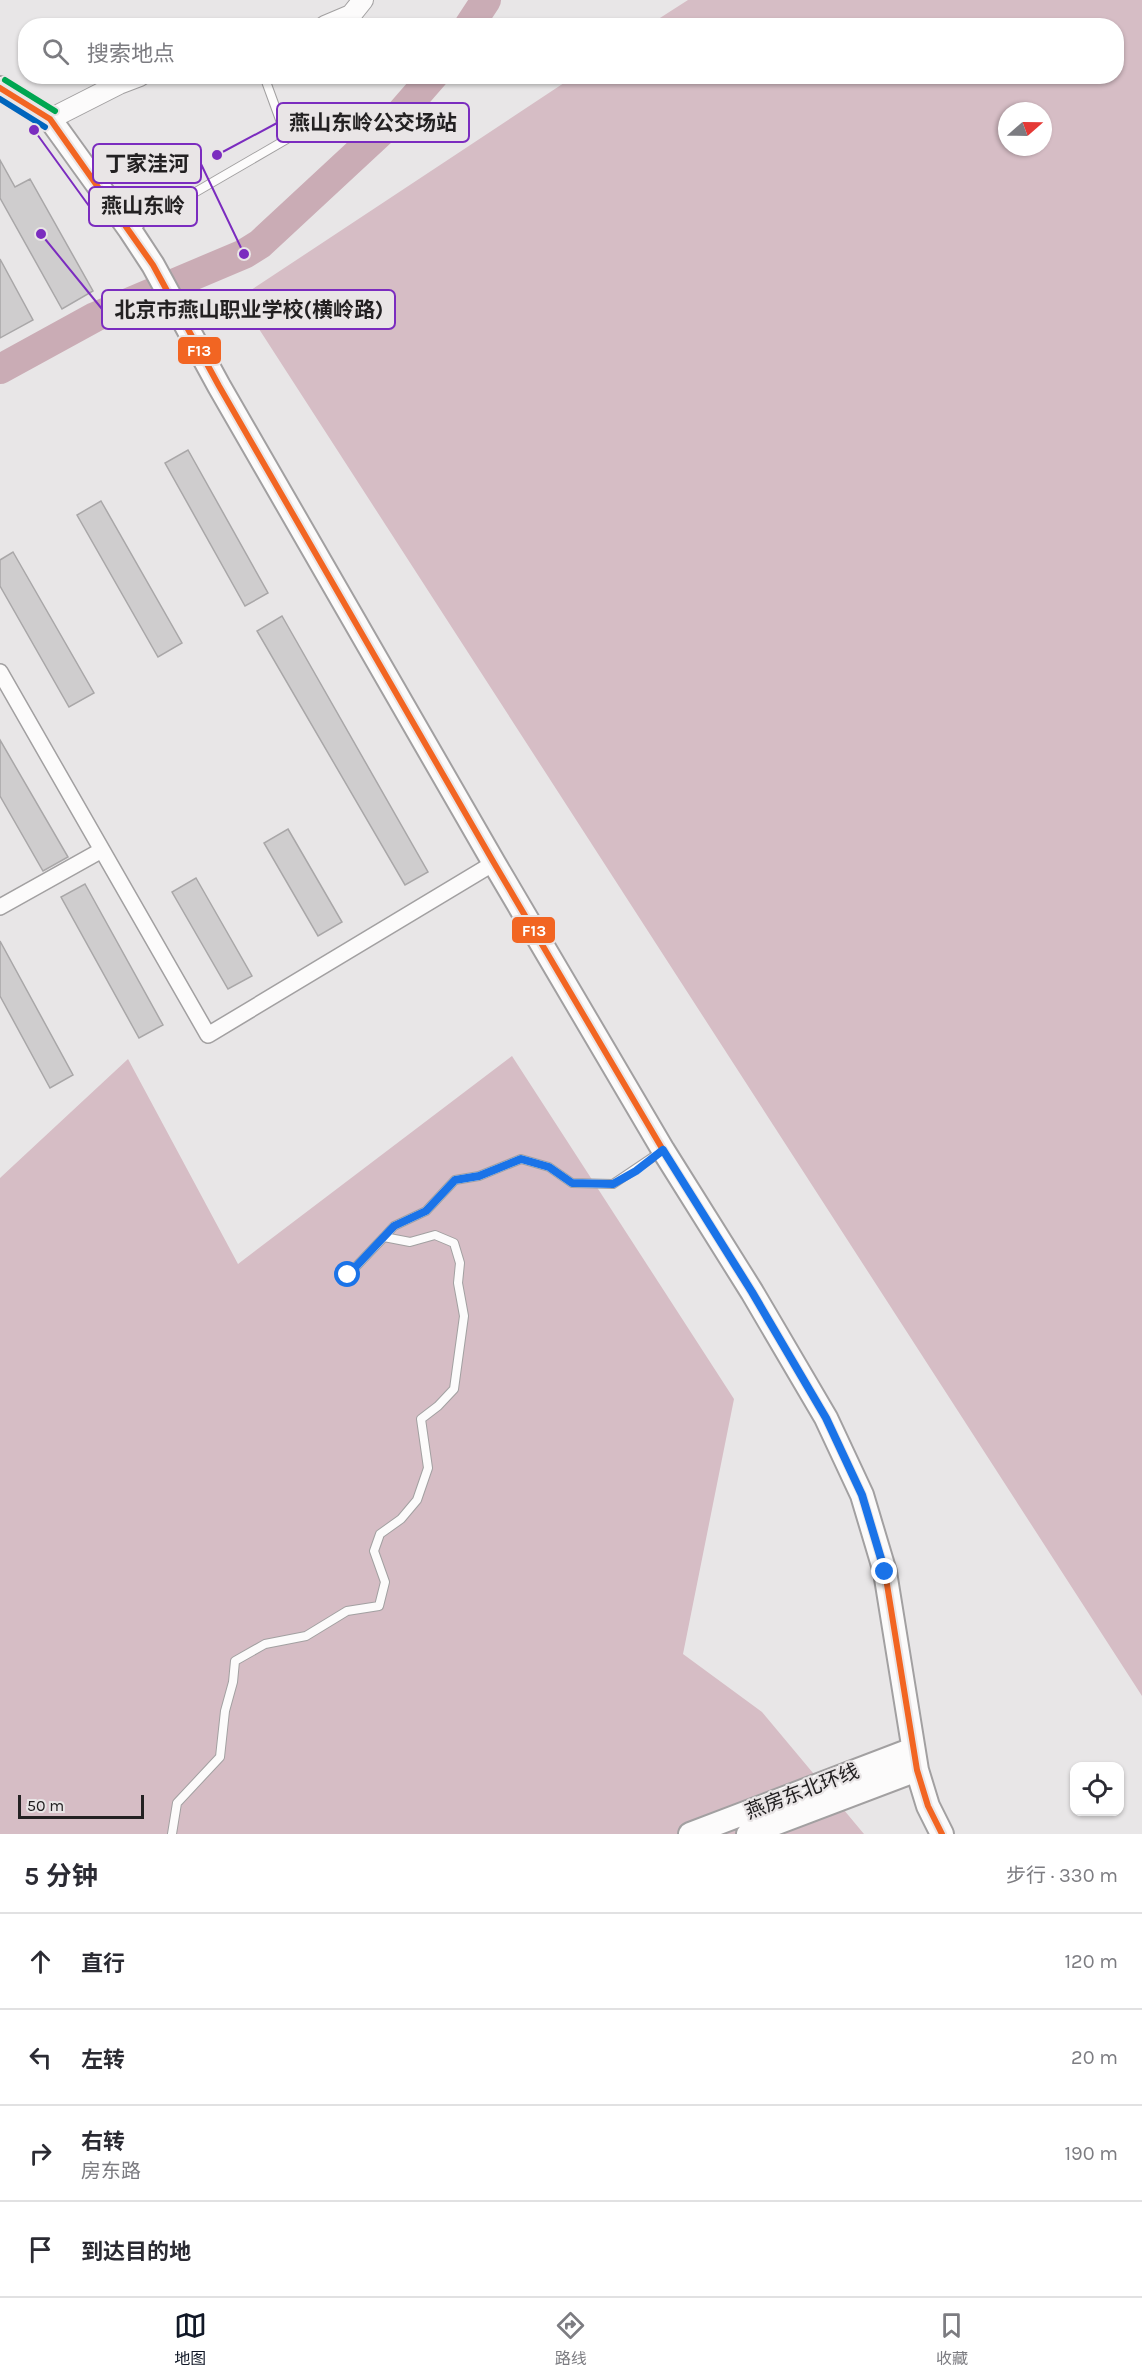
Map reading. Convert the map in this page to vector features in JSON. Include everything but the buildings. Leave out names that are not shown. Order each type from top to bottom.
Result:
[{"type":"main road","points":[[0,88],[50,119],[153,264],[494,863],[663,1150],[752,1292],[826,1418],[862,1495],[885,1572],[915,1759],[928,1806],[942,1834]]},
{"type":"main road","name":"燕房东北环线","points":[[690,1834],[915,1759]]},
{"type":"main road","name":"燕房东北环线","points":[[748,1834],[915,1759]]},
{"type":"street","points":[[344,18],[351,15],[363,0]]},
{"type":"street","points":[[50,119],[119,84]]},
{"type":"street","points":[[0,672],[208,1035],[494,863]]},
{"type":"street","points":[[0,907],[102,850]]},
{"type":"lane","points":[[130,230],[287,139],[267,84]]},
{"type":"lane","points":[[348,1275],[394,1226],[426,1211],[455,1180],[479,1176],[521,1159],[549,1167],[572,1183],[613,1184],[636,1171],[663,1150]]},
{"type":"lane","points":[[172,1834],[177,1803],[220,1757],[225,1711],[233,1682],[235,1661],[265,1644],[306,1636],[347,1611],[379,1606],[384,1582],[374,1551],[380,1534],[401,1519],[417,1500],[428,1468],[421,1419],[438,1406],[454,1389],[464,1316],[458,1282],[460,1263],[454,1243],[435,1235],[410,1242],[384,1237]]},
{"type":"shaded area","points":[[688,0],[1142,0],[1142,1696],[239,298],[562,84],[1124,84],[1124,18],[660,18]]},
{"type":"shaded area","points":[[512,1056],[734,1399],[683,1654],[762,1712],[864,1834],[0,1834],[0,1178],[128,1059],[238,1264]]},
{"type":"waterway","points":[[474,18],[486,0]]},
{"type":"waterway","points":[[0,369],[95,317],[244,254],[260,244],[399,115],[426,84]]},
{"type":"transit line","points":[[5,80],[55,111]]},
{"type":"transit line","name":"F13","points":[[0,88],[50,119],[153,265],[219,386],[494,863],[663,1150],[752,1292],[826,1418],[862,1495],[885,1572],[917,1770],[928,1806],[942,1834]]},
{"type":"transit line","points":[[0,99],[45,127]]},
{"type":"place","name":"燕山东岭","points":[[34,130]]},
{"type":"place","name":"燕山东岭公交场站","points":[[217,155]]},
{"type":"place","name":"北京市燕山职业学校(横岭路)","points":[[41,234]]},
{"type":"place","name":"丁家洼河","points":[[244,254]]},
{"type":"route","points":[[348,1275],[394,1226],[426,1211],[455,1180],[479,1176],[521,1159],[549,1167],[572,1183],[613,1184],[636,1171],[663,1150],[752,1292],[826,1418],[862,1495],[885,1572]]}]
